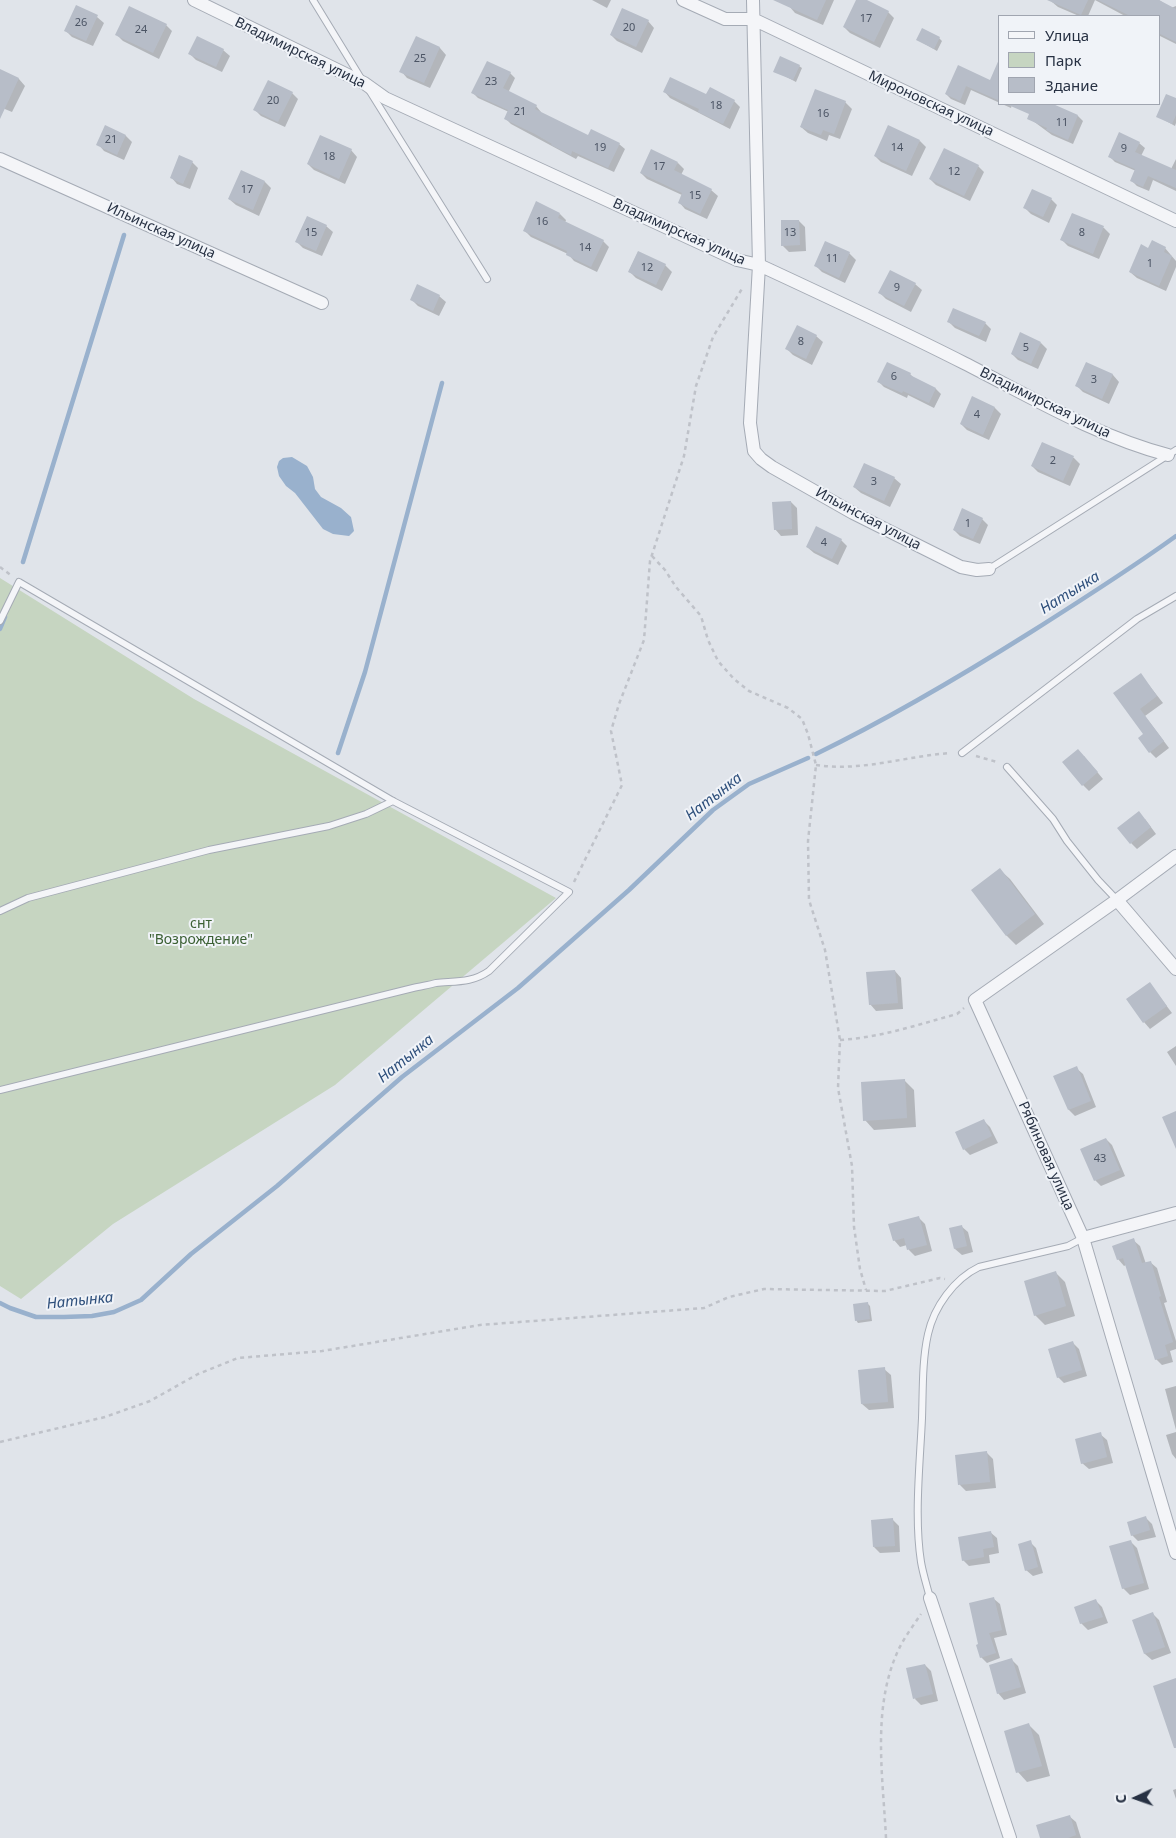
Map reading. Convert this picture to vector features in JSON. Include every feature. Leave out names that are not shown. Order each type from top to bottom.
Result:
[{"type":"street","name":"Владимирская улица","points":[[194,0],[364,83],[385,98],[737,260],[759,265],[911,336],[1085,425],[1142,448],[1172,452]]},
{"type":"street","name":"Мироновская улица","points":[[683,0],[725,19],[753,19],[1176,221]]},
{"type":"street","points":[[753,0],[759,265]]},
{"type":"street","name":"Ильинская улица","points":[[0,159],[322,303]]},
{"type":"street","name":"Ильинская улица","points":[[759,265],[750,423],[754,451],[772,467],[861,517],[961,567],[977,570],[989,569]]},
{"type":"street","points":[[975,1000],[1118,900],[1176,856]]},
{"type":"street","points":[[1118,900],[1176,969]]},
{"type":"street","name":"Рябиновая улица","points":[[975,1000],[1083,1238],[1176,1553]]},
{"type":"street","points":[[1083,1238],[1176,1214]]},
{"type":"street","points":[[930,1598],[1010,1838]]},
{"type":"lane","points":[[313,0],[487,279]]},
{"type":"lane","points":[[989,569],[1172,452]]},
{"type":"lane","points":[[0,621],[19,582],[393,801],[569,892],[496,964],[480,977],[462,982],[438,983],[413,988],[0,1090]]},
{"type":"lane","points":[[962,753],[1137,619],[1176,596]]},
{"type":"lane","points":[[1008,766],[1054,819],[1067,841],[1098,880],[1118,900]]},
{"type":"lane","points":[[0,911],[28,898],[209,850],[329,826],[366,814],[393,801]]},
{"type":"lane","points":[[930,1598],[921,1562],[918,1516],[924,1366],[928,1333],[941,1302],[957,1282],[967,1273],[979,1267],[1068,1246],[1083,1238]]},
{"type":"path","points":[[569,892],[622,785],[611,731],[618,704],[644,640],[650,561],[684,456],[696,386],[713,337],[735,297],[759,265]]},
{"type":"path","points":[[652,556],[666,570],[676,587],[701,616],[708,640],[718,661],[734,679],[749,691],[788,708],[802,719],[808,734],[816,765],[808,841],[809,900],[825,950],[840,1040],[838,1088],[852,1166],[854,1227],[860,1269],[866,1290]]},
{"type":"path","points":[[0,567],[19,582]]},
{"type":"path","points":[[816,765],[831,768],[859,766],[931,754],[962,753],[990,758],[1008,766]]},
{"type":"path","points":[[840,1040],[865,1039],[890,1034],[956,1014],[975,1000]]},
{"type":"path","points":[[0,1442],[106,1417],[150,1401],[198,1374],[238,1358],[322,1351],[480,1326],[704,1308],[729,1297],[764,1289],[885,1291],[940,1278],[957,1282]]},
{"type":"path","points":[[886,1838],[881,1728],[885,1690],[897,1652],[930,1598]]},
{"type":"green space","name":"снт \"Возрождение\"","points":[[0,578],[194,699],[556,898],[335,1085],[113,1224],[21,1299],[0,1286]]},
{"type":"water","points":[[292,457],[307,466],[313,477],[315,489],[321,497],[341,508],[351,517],[354,531],[349,536],[333,534],[323,529],[295,493],[286,486],[279,476],[277,467],[279,461],[283,458]]},
{"type":"building","points":[[773,0],[826,0],[817,20]]},
{"type":"building","points":[[856,0],[867,0],[889,11],[874,42],[843,27]]},
{"type":"building","points":[[1047,0],[1088,0],[1081,15]]},
{"type":"building","points":[[1098,0],[1159,0],[1176,9],[1176,42],[1161,34],[1161,15],[1128,15]]},
{"type":"building","points":[[76,5],[98,15],[86,41],[64,31]]},
{"type":"building","points":[[129,6],[167,24],[153,53],[115,35]]},
{"type":"building","points":[[622,8],[649,20],[636,47],[610,35]]},
{"type":"building","points":[[922,28],[940,37],[934,49],[916,40]]},
{"type":"building","points":[[197,36],[224,49],[216,67],[188,54]]},
{"type":"building","points":[[416,36],[440,47],[424,83],[399,72]]},
{"type":"building","points":[[780,56],[800,65],[793,80],[773,72]]},
{"type":"building","points":[[487,61],[511,72],[503,88],[537,105],[535,109],[588,135],[591,129],[620,143],[608,168],[572,151],[571,155],[551,145],[535,134],[504,119],[508,110],[471,93]]},
{"type":"building","points":[[998,62],[998,100],[966,86],[960,101],[945,94],[958,65],[990,80]]},
{"type":"building","points":[[0,69],[19,78],[0,119]]},
{"type":"building","points":[[670,77],[706,94],[710,87],[735,100],[723,124],[698,112],[699,109],[663,92]]},
{"type":"building","points":[[268,80],[293,92],[278,122],[253,110]]},
{"type":"building","points":[[815,89],[846,101],[834,134],[823,130],[821,135],[800,127]]},
{"type":"building","points":[[1166,94],[1176,98],[1176,115],[1172,124],[1156,117]]},
{"type":"building","points":[[1008,105],[1055,105],[1078,115],[1068,140],[1027,119],[1029,114]]},
{"type":"building","points":[[105,125],[126,135],[117,155],[96,145]]},
{"type":"building","points":[[888,125],[920,140],[906,171],[874,156]]},
{"type":"building","points":[[1119,132],[1140,142],[1135,152],[1176,170],[1176,188],[1148,176],[1143,187],[1130,181],[1135,169],[1108,157]]},
{"type":"building","points":[[320,135],[352,149],[339,179],[307,164]]},
{"type":"building","points":[[944,148],[979,165],[964,196],[929,179]]},
{"type":"building","points":[[651,149],[678,162],[674,170],[712,189],[700,214],[678,203],[682,193],[640,173]]},
{"type":"building","points":[[179,155],[193,161],[183,184],[170,178]]},
{"type":"building","points":[[241,170],[265,181],[253,210],[228,199]]},
{"type":"building","points":[[1032,189],[1052,198],[1043,217],[1023,208]]},
{"type":"building","points":[[536,201],[560,213],[558,218],[604,240],[591,267],[566,255],[567,251],[523,231]]},
{"type":"building","points":[[1072,213],[1104,226],[1093,254],[1060,240]]},
{"type":"building","points":[[307,216],[327,225],[316,251],[295,242]]},
{"type":"building","points":[[781,220],[799,220],[800,245],[781,246]]},
{"type":"building","points":[[1152,240],[1166,247],[1164,252],[1172,256],[1159,286],[1129,272],[1141,244],[1148,248]]},
{"type":"building","points":[[825,241],[850,252],[839,278],[814,266]]},
{"type":"building","points":[[638,251],[666,264],[656,285],[628,272]]},
{"type":"building","points":[[890,270],[916,283],[904,306],[878,293]]},
{"type":"building","points":[[417,284],[440,295],[433,311],[410,300]]},
{"type":"building","points":[[953,308],[986,322],[979,336],[947,322]]},
{"type":"building","points":[[797,325],[817,335],[806,359],[785,349]]},
{"type":"building","points":[[1020,332],[1041,342],[1031,364],[1011,354]]},
{"type":"building","points":[[887,362],[911,373],[910,375],[936,388],[929,403],[877,382]]},
{"type":"building","points":[[1086,362],[1113,374],[1102,399],[1075,386]]},
{"type":"building","points":[[972,396],[995,407],[983,435],[960,424]]},
{"type":"building","points":[[1042,442],[1074,456],[1063,481],[1031,466]]},
{"type":"building","points":[[864,463],[895,477],[884,501],[853,487]]},
{"type":"building","points":[[791,501],[792,529],[774,530],[772,502]]},
{"type":"building","points":[[962,508],[983,518],[973,539],[953,530]]},
{"type":"building","points":[[816,526],[842,539],[832,559],[806,547]]},
{"type":"building","points":[[1141,673],[1157,696],[1140,709],[1164,741],[1149,753],[1138,738],[1143,734],[1113,693]]},
{"type":"building","points":[[1078,749],[1098,772],[1082,786],[1062,762]]},
{"type":"building","points":[[1139,811],[1151,827],[1130,844],[1117,828]]},
{"type":"building","points":[[1000,868],[1035,914],[1006,936],[971,890]]},
{"type":"building","points":[[895,970],[898,1003],[869,1005],[866,972]]},
{"type":"building","points":[[1150,982],[1167,1006],[1143,1023],[1126,999]]},
{"type":"building","points":[[1077,1066],[1091,1101],[1068,1110],[1053,1076]]},
{"type":"building","points":[[905,1079],[907,1118],[863,1121],[861,1082]]},
{"type":"building","points":[[1176,1111],[1176,1149],[1162,1117]]},
{"type":"building","points":[[984,1119],[992,1136],[963,1150],[955,1132]]},
{"type":"building","points":[[1106,1138],[1120,1170],[1094,1181],[1080,1149]]},
{"type":"building","points":[[919,1216],[927,1245],[907,1250],[904,1238],[893,1241],[888,1224]]},
{"type":"building","points":[[962,1225],[967,1246],[954,1249],[949,1228]]},
{"type":"building","points":[[1134,1238],[1142,1263],[1151,1261],[1161,1296],[1159,1297],[1173,1342],[1165,1345],[1168,1356],[1155,1360],[1123,1258],[1117,1260],[1112,1246]]},
{"type":"building","points":[[1056,1271],[1066,1306],[1034,1316],[1024,1281]]},
{"type":"building","points":[[868,1302],[870,1319],[855,1321],[853,1304]]},
{"type":"building","points":[[1073,1341],[1082,1370],[1057,1378],[1048,1349]]},
{"type":"building","points":[[885,1367],[888,1402],[861,1404],[858,1370]]},
{"type":"building","points":[[1101,1432],[1107,1457],[1081,1464],[1075,1439]]},
{"type":"building","points":[[987,1451],[990,1482],[958,1485],[955,1455]]},
{"type":"building","points":[[1146,1516],[1150,1530],[1131,1536],[1127,1522]]},
{"type":"building","points":[[893,1518],[895,1546],[873,1547],[871,1520]]},
{"type":"building","points":[[991,1531],[994,1547],[983,1549],[984,1557],[962,1561],[958,1537]]},
{"type":"building","points":[[1031,1540],[1038,1567],[1025,1571],[1018,1544]]},
{"type":"building","points":[[1131,1540],[1144,1583],[1122,1589],[1109,1546]]},
{"type":"building","points":[[994,1597],[1002,1630],[989,1633],[996,1653],[980,1658],[969,1603]]},
{"type":"building","points":[[1096,1599],[1103,1617],[1080,1624],[1074,1607]]},
{"type":"building","points":[[1153,1612],[1165,1647],[1144,1654],[1132,1620]]},
{"type":"building","points":[[1012,1658],[1021,1687],[997,1694],[989,1665]]},
{"type":"building","points":[[925,1664],[933,1694],[913,1699],[906,1668]]},
{"type":"building","points":[[1176,1678],[1176,1748],[1174,1748],[1153,1686]]},
{"type":"building","points":[[1029,1723],[1042,1766],[1016,1773],[1004,1731]]},
{"type":"building","points":[[1070,1815],[1076,1835],[1068,1838],[1040,1838],[1036,1825]]},
{"type":"waterway","points":[[23,562],[124,235]]},
{"type":"waterway","points":[[338,753],[365,672],[442,383]]},
{"type":"waterway","name":"Натынка","points":[[816,754],[898,711],[978,665],[1104,585],[1176,536]]},
{"type":"waterway","points":[[0,629],[5,617]]},
{"type":"waterway","name":"Натынка","points":[[0,1303],[36,1317],[64,1317],[92,1316],[114,1312],[141,1300],[191,1254],[277,1186],[402,1077],[518,988],[629,890],[713,810],[749,784],[808,758]]}]
